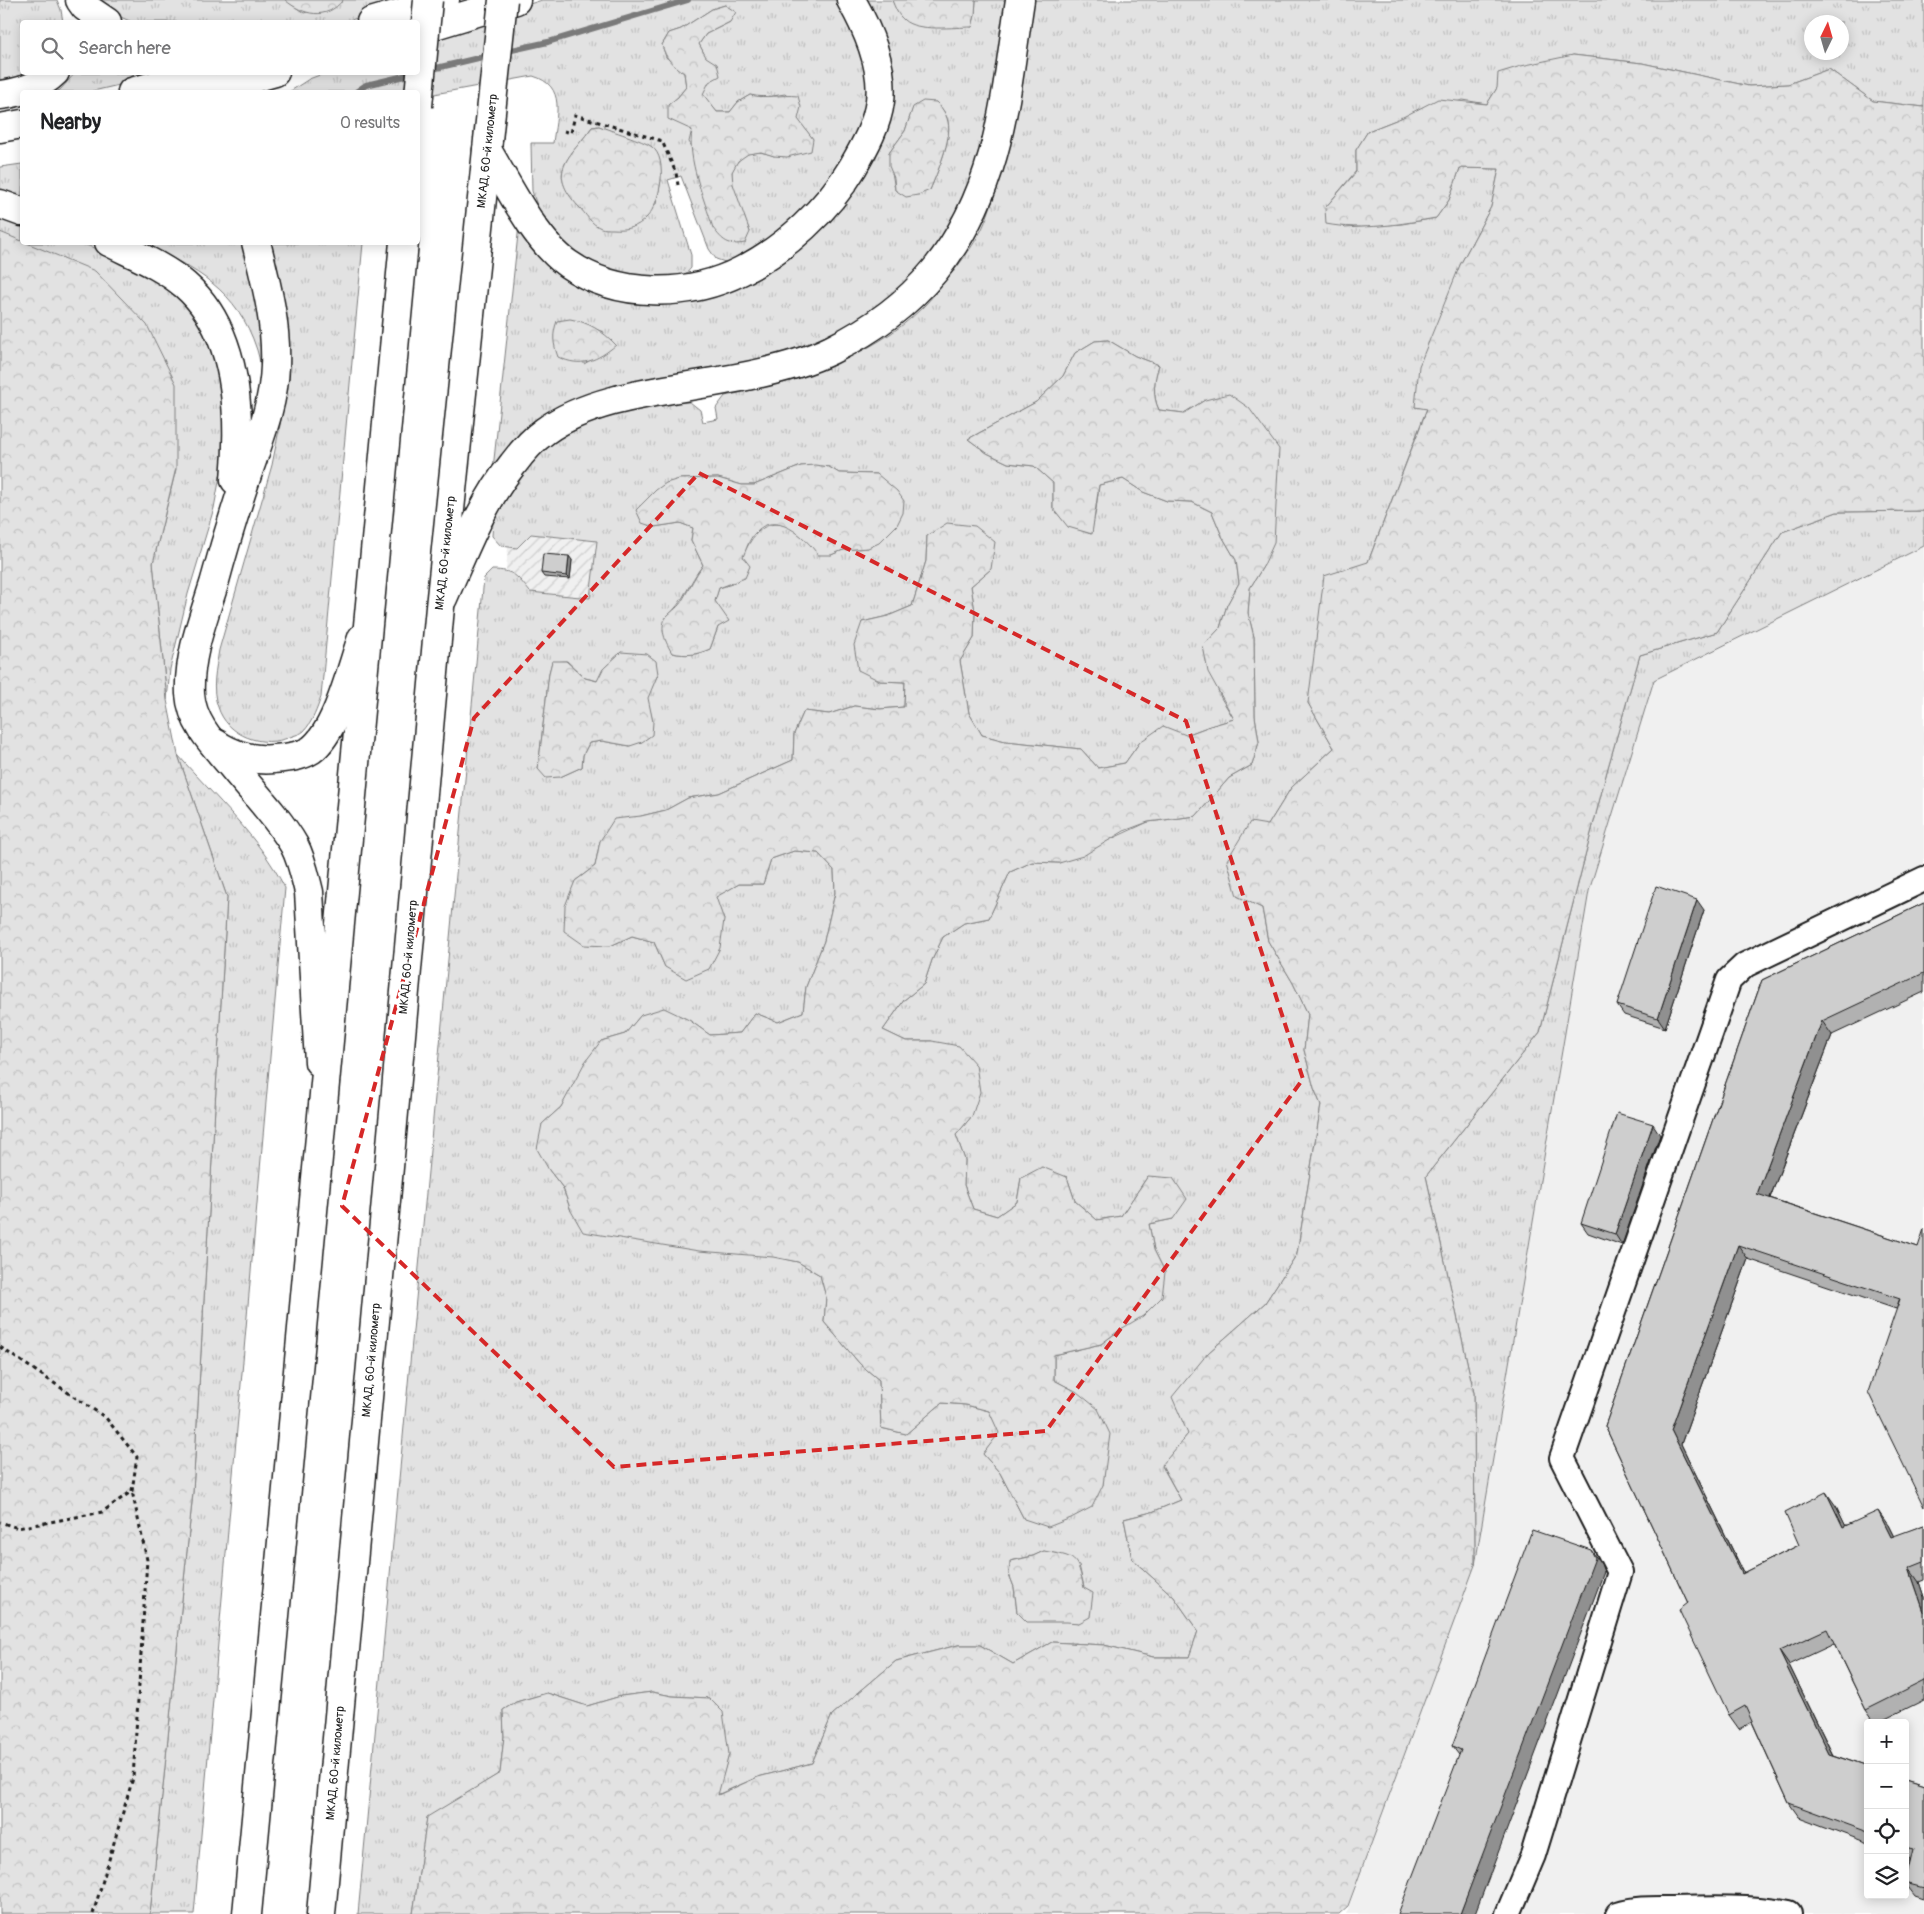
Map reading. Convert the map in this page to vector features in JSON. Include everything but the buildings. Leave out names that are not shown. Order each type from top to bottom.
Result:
[{"type":"main road","points":[[70,0],[75,20]]},
{"type":"main road","points":[[80,0],[85,7],[104,20]]},
{"type":"main road","points":[[420,90],[428,0]]},
{"type":"main road","points":[[378,20],[445,0]]},
{"type":"main road","name":"МКАД, 60-й километр","points":[[321,1914],[440,607],[503,0]]},
{"type":"main road","points":[[420,29],[516,0]]},
{"type":"main road","points":[[488,145],[545,242],[566,263],[591,278],[621,288],[650,291],[682,289],[710,283],[741,272],[767,256],[798,232],[825,206],[846,178],[864,148],[875,122],[880,100],[880,79],[875,57],[851,0]]},
{"type":"main road","points":[[440,607],[480,513],[502,478],[525,448],[544,432],[570,415],[601,404],[793,365],[830,351],[864,332],[893,312],[918,289],[942,262],[963,232],[979,198],[994,153],[1004,105],[1020,0]]},
{"type":"main road","points":[[26,90],[52,75]]},
{"type":"main road","points":[[139,90],[192,75]]},
{"type":"main road","points":[[211,90],[264,75]]},
{"type":"main road","points":[[270,90],[289,75]]},
{"type":"main road","points":[[0,94],[20,91]]},
{"type":"main road","points":[[0,147],[13,129]]},
{"type":"main road","points":[[0,204],[20,211]]},
{"type":"main road","points":[[114,245],[156,265],[186,286],[205,308],[220,334],[238,408],[238,452],[232,519]]},
{"type":"main road","points":[[257,245],[269,296],[274,335],[275,366],[272,392],[264,424],[232,519],[196,646],[190,676],[190,696],[195,717],[207,737],[274,818],[294,846],[303,868],[309,892],[322,1114]]},
{"type":"main road","points":[[247,1914],[404,245]]},
{"type":"main road","points":[[207,737],[224,750],[245,757],[267,760],[292,758],[310,750],[324,735],[336,712],[368,620]]},
{"type":"lane","points":[[1508,1914],[1533,1855],[1620,1572],[1562,1458],[1729,980],[1745,965],[1924,879]]},
{"type":"lane","points":[[1618,1914],[1630,1910],[1701,1908],[1767,1910],[1789,1914]]},
{"type":"path","points":[[564,131],[571,133],[575,115],[662,141],[676,173],[678,185]]},
{"type":"path","points":[[0,1347],[106,1418],[137,1457],[132,1491],[147,1560],[132,1778],[93,1914]]},
{"type":"path","points":[[0,1522],[18,1528],[102,1512],[132,1491]]},
{"type":"highlighted area","points":[[699,473],[1186,721],[1303,1079],[1046,1431],[614,1467],[342,1206],[474,718]]},
{"type":"shaded area","points":[[531,534],[597,541],[591,598],[530,592],[519,578],[506,570],[508,547],[518,548]]},
{"type":"shaded area","points":[[1924,546],[1924,1914],[1346,1914],[1475,1565],[1589,891],[1654,680]]},
{"type":"green space","points":[[0,0],[57,0],[63,20],[20,20],[20,75],[34,75],[0,85]]},
{"type":"green space","points":[[99,0],[285,0],[304,13],[342,2],[343,0],[412,0],[351,20],[127,20],[116,15]]},
{"type":"green space","points":[[285,0],[343,0],[329,11],[314,14],[299,9]]},
{"type":"green space","points":[[542,0],[838,0],[866,62],[868,111],[834,175],[790,224],[731,264],[716,259],[709,249],[681,176],[668,180],[691,255],[691,268],[684,276],[670,280],[626,277],[574,255],[555,237],[539,211],[532,191],[531,143],[553,143],[557,113],[555,94],[544,81],[533,76],[420,97],[420,90],[292,90],[309,79],[320,75],[420,75],[420,39]],"holes":[[[725,5],[730,22],[706,34],[699,44],[708,69],[707,81],[702,94],[717,112],[730,112],[738,102],[750,95],[761,98],[785,94],[800,107],[797,119],[813,139],[774,156],[755,152],[751,153],[744,156],[735,165],[732,172],[733,186],[750,232],[689,142],[692,129],[668,105],[686,87],[684,73],[666,57],[662,45],[669,33],[681,29],[712,9]],[[599,126],[652,147],[661,180],[656,204],[583,211],[571,197],[565,186],[562,176],[568,159],[592,127]]]},
{"type":"green space","points":[[865,0],[892,0],[898,13],[972,27],[976,0],[1008,0],[993,102],[968,195],[933,258],[885,305],[826,340],[785,354],[596,395],[493,469],[519,225],[562,275],[717,293],[875,151]],"holes":[[[936,102],[945,113],[949,129],[943,156],[930,190],[895,190],[889,153],[905,131],[913,108]],[[582,321],[592,328],[604,332],[594,358],[584,364]]]},
{"type":"green space","points":[[892,0],[976,0],[972,27],[936,28],[910,24],[900,16]]},
{"type":"green space","points":[[1034,0],[1924,0],[1924,107],[1873,101],[1829,69],[1788,84],[1749,86],[1642,63],[1573,55],[1497,88],[1487,104],[1463,100],[1401,118],[1368,131],[1356,150],[1356,171],[1325,208],[1345,228],[1402,224],[1436,218],[1449,200],[1460,168],[1499,169],[1491,207],[1460,265],[1415,407],[1427,408],[1368,562],[1308,703],[1334,748],[1291,788],[1268,825],[1237,896],[1262,908],[1268,941],[1293,983],[1308,1014],[1304,1050],[1314,1088],[1321,1105],[1297,1254],[1265,1303],[1208,1353],[1188,1434],[1162,1466],[1181,1500],[1152,1512],[1124,1519],[1132,1559],[1174,1597],[1198,1631],[1189,1657],[1153,1657],[1104,1645],[1052,1642],[1013,1664],[980,1645],[958,1645],[896,1661],[832,1715],[812,1763],[758,1777],[717,1795],[729,1754],[709,1698],[672,1696],[652,1692],[621,1696],[587,1706],[547,1693],[516,1702],[503,1710],[504,1736],[500,1773],[427,1818],[413,1914],[358,1914],[484,578],[492,570],[505,571],[518,578],[530,592],[590,598],[597,541],[531,534],[517,548],[501,546],[492,536],[493,521],[508,493],[538,455],[563,435],[621,411],[677,402],[690,402],[700,410],[703,422],[718,419],[716,408],[725,396],[777,383],[830,365],[856,354],[903,325],[934,294],[965,256],[982,229],[1002,173],[1019,99]],"holes":[[[1108,340],[1135,356],[1159,365],[1154,388],[1159,410],[1184,413],[1205,400],[1264,565],[1250,588],[1248,613],[1254,637],[1255,716],[1259,742],[1252,765],[1229,778],[1196,816],[1148,822],[1059,863],[1032,862],[1010,872],[989,918],[964,923],[943,937],[932,960],[924,984],[904,1000],[883,1030],[906,1041],[932,1041],[972,1116],[956,1135],[965,1160],[964,1185],[973,1209],[997,1216],[1017,1202],[1021,1178],[1067,1177],[1075,1201],[1097,1220],[1121,1216],[1148,1176],[1173,1219],[1149,1224],[1154,1250],[1165,1272],[1121,1329],[1101,1344],[1054,1355],[1054,1380],[1077,1392],[1105,1460],[1103,1485],[1024,1519],[1000,1473],[983,1454],[1000,1433],[989,1411],[966,1405],[942,1403],[906,1434],[881,1428],[879,1380],[860,1364],[824,1322],[826,1297],[820,1275],[798,1262],[571,1211],[563,1188],[549,1170],[542,1124],[561,1107],[601,1041],[625,1034],[641,1015],[689,1020],[710,1035],[740,1033],[755,1013],[778,1022],[803,1012],[806,987],[824,941],[835,893],[834,870],[818,853],[794,851],[771,859],[763,884],[739,884],[715,897],[724,920],[665,967],[654,942],[632,936],[610,946],[575,881],[595,866],[600,841],[641,816],[666,810],[688,798],[719,793],[793,760],[794,734],[804,711],[829,714],[854,706],[880,709],[904,707],[905,682],[880,681],[862,622],[888,616],[912,606],[926,561],[927,536],[991,569],[971,586],[975,612],[974,638],[960,661],[969,713],[982,735],[1005,741],[1081,749],[1098,768],[1125,763],[1140,742],[1186,735],[1234,719],[1221,698],[1203,647],[1220,628],[1227,605],[1239,583],[1236,560],[1222,536],[1212,512],[1192,502],[1167,501],[1143,492],[1123,479],[1099,485],[1091,534],[1068,526],[1053,508],[1053,483],[1034,466],[1008,463],[987,453],[968,439],[1036,402],[1063,376],[1075,353],[1095,341]],[[801,466],[829,467],[839,473],[877,474],[868,548],[843,550],[831,555],[789,527],[777,524],[766,526],[758,532],[745,551],[732,584],[719,588],[715,600],[718,627],[710,649],[691,654],[672,653],[666,617],[682,599],[703,565],[691,540],[693,528],[680,523],[654,527],[637,510],[679,479],[718,478],[742,485],[754,485]],[[621,652],[658,674],[647,698],[653,722],[630,746],[602,741],[589,743],[583,755],[582,767],[560,777],[538,769],[549,673],[552,662],[567,661],[585,678],[598,681],[603,669]],[[1044,1551],[1079,1565],[1084,1588],[1079,1623],[1017,1612],[1014,1587],[1009,1574],[1010,1561],[1033,1556]]]},
{"type":"green space","points":[[725,5],[736,12],[730,22],[706,34],[699,44],[706,57],[717,64],[720,76],[709,82],[703,94],[717,112],[730,112],[738,102],[750,95],[762,97],[798,96],[801,107],[798,119],[813,139],[811,151],[787,157],[761,152],[748,154],[738,161],[732,172],[733,184],[750,232],[745,243],[739,244],[726,242],[713,228],[694,166],[691,142],[692,130],[668,119],[668,105],[686,87],[684,73],[670,61],[662,45],[669,33],[681,29],[712,9]]},
{"type":"green space","points":[[1573,55],[1642,63],[1749,86],[1788,84],[1829,69],[1873,101],[1924,107],[1924,511],[1837,512],[1782,532],[1717,632],[1640,655],[1607,771],[1540,1032],[1426,1176],[1474,1393],[1475,1565],[1348,1906],[1339,1914],[413,1914],[427,1817],[500,1773],[504,1736],[503,1710],[516,1702],[547,1693],[587,1706],[621,1696],[652,1692],[672,1696],[709,1698],[723,1712],[729,1754],[718,1795],[758,1777],[812,1763],[832,1715],[896,1661],[958,1645],[980,1645],[1013,1664],[1052,1642],[1104,1645],[1153,1657],[1189,1657],[1198,1631],[1174,1597],[1132,1559],[1124,1519],[1152,1512],[1181,1500],[1162,1465],[1188,1434],[1172,1397],[1208,1353],[1265,1303],[1297,1254],[1321,1105],[1314,1088],[1304,1050],[1308,1014],[1293,983],[1268,941],[1262,908],[1237,896],[1227,860],[1250,822],[1268,825],[1291,788],[1334,748],[1308,703],[1324,576],[1368,562],[1427,409],[1415,407],[1419,366],[1460,265],[1491,207],[1499,169],[1460,168],[1449,200],[1436,218],[1381,226],[1340,226],[1326,224],[1325,208],[1356,172],[1356,150],[1368,131],[1401,118],[1438,99],[1487,104],[1497,88],[1498,73]]},
{"type":"green space","points":[[73,75],[161,75],[98,90],[60,90]]},
{"type":"green space","points":[[923,101],[936,102],[944,111],[948,122],[948,137],[930,190],[906,197],[895,190],[894,178],[889,166],[889,153],[905,131],[913,107]]},
{"type":"green space","points":[[599,126],[648,144],[657,153],[660,161],[661,182],[656,202],[647,217],[631,228],[608,229],[597,226],[569,194],[564,184],[562,174],[569,156],[592,127]]},
{"type":"green space","points":[[20,164],[20,198],[0,191],[0,167]]},
{"type":"green space","points":[[0,216],[20,222],[20,241],[0,233]]},
{"type":"green space","points":[[0,232],[20,240],[20,245],[32,245],[95,271],[147,325],[176,384],[176,468],[153,563],[167,700],[178,755],[227,897],[193,1492],[150,1914],[0,1914]]},
{"type":"green space","points":[[26,245],[86,245],[135,262],[177,288],[198,313],[228,397],[224,455],[214,508],[188,594],[170,669],[167,700],[153,563],[176,469]]},
{"type":"green space","points":[[148,245],[246,245],[261,295],[262,380],[258,353],[249,329],[238,311],[213,284],[181,263]]},
{"type":"green space","points":[[267,245],[363,245],[321,697],[312,719],[304,731],[280,740],[269,741],[247,737],[229,726],[218,707],[214,686],[219,650],[272,465],[281,420],[285,381]]},
{"type":"green space","points":[[570,319],[583,322],[595,328],[616,345],[595,359],[588,361],[574,362],[558,357],[554,339],[555,326],[557,321]]},
{"type":"green space","points":[[1108,340],[1135,356],[1159,365],[1154,388],[1159,410],[1184,413],[1205,400],[1229,394],[1249,408],[1279,449],[1274,543],[1264,565],[1250,588],[1248,613],[1254,637],[1255,716],[1259,742],[1252,765],[1229,778],[1196,816],[1148,822],[1124,831],[1083,856],[1059,863],[1032,862],[1010,872],[989,918],[964,923],[943,937],[932,960],[924,984],[904,1000],[883,1030],[906,1041],[932,1041],[959,1046],[976,1065],[980,1092],[972,1116],[956,1135],[965,1160],[964,1185],[973,1209],[997,1216],[1017,1202],[1021,1178],[1042,1167],[1067,1177],[1075,1201],[1097,1220],[1121,1216],[1148,1176],[1173,1178],[1187,1199],[1173,1219],[1149,1224],[1154,1250],[1165,1272],[1162,1297],[1143,1316],[1101,1344],[1054,1355],[1054,1380],[1077,1392],[1098,1409],[1110,1434],[1103,1485],[1092,1507],[1048,1527],[1024,1519],[1000,1473],[983,1454],[999,1433],[989,1411],[966,1405],[942,1403],[906,1434],[881,1428],[879,1380],[860,1364],[824,1322],[826,1297],[820,1275],[798,1262],[773,1257],[699,1251],[583,1232],[571,1211],[563,1188],[549,1170],[537,1149],[542,1124],[561,1107],[585,1062],[601,1041],[625,1034],[641,1015],[664,1008],[689,1020],[710,1035],[740,1033],[755,1013],[778,1022],[803,1012],[806,987],[824,941],[835,893],[834,870],[818,853],[794,851],[771,859],[763,884],[739,884],[716,897],[724,920],[720,948],[709,969],[686,979],[665,967],[654,942],[632,936],[610,946],[584,945],[564,931],[565,906],[575,881],[595,866],[600,841],[614,819],[641,816],[666,810],[688,798],[719,793],[793,760],[794,734],[804,711],[829,714],[854,706],[880,709],[904,707],[905,682],[880,681],[858,670],[854,645],[862,622],[888,616],[912,606],[926,561],[927,536],[947,523],[975,526],[995,542],[991,569],[971,586],[975,612],[974,638],[960,661],[969,713],[982,735],[1005,741],[1081,749],[1098,768],[1125,763],[1140,742],[1163,726],[1186,735],[1234,719],[1208,672],[1203,646],[1220,628],[1227,605],[1239,583],[1236,560],[1222,536],[1212,512],[1192,502],[1167,501],[1143,492],[1123,479],[1099,485],[1092,534],[1068,527],[1053,508],[1053,483],[1034,466],[1008,463],[987,453],[968,439],[1036,402],[1063,376],[1075,353],[1095,341]]},
{"type":"green space","points":[[801,466],[829,467],[839,473],[877,474],[897,491],[904,501],[903,513],[897,525],[879,543],[868,548],[843,550],[831,555],[818,555],[806,541],[789,528],[772,524],[763,526],[751,538],[743,557],[750,566],[745,578],[719,588],[715,601],[729,621],[718,627],[710,649],[691,654],[672,653],[664,635],[664,620],[681,602],[703,565],[691,540],[693,528],[680,523],[654,527],[642,523],[636,510],[656,490],[666,483],[679,479],[718,478],[742,485],[754,485]]},
{"type":"green space","points":[[1924,511],[1924,546],[1654,680],[1589,891],[1475,1565],[1474,1393],[1426,1176],[1540,1032],[1607,771],[1640,655],[1717,632],[1782,532],[1837,512]]},
{"type":"green space","points":[[621,652],[647,654],[656,661],[658,674],[648,698],[653,722],[652,735],[642,742],[630,746],[602,741],[589,743],[583,755],[582,767],[560,777],[546,778],[538,769],[552,661],[566,661],[585,678],[597,681],[603,669]]},
{"type":"green space","points":[[178,755],[249,834],[285,888],[194,1914],[150,1914],[193,1492],[227,897]]},
{"type":"green space","points":[[1044,1551],[1069,1557],[1077,1564],[1084,1588],[1093,1593],[1090,1617],[1079,1623],[1027,1622],[1017,1612],[1014,1587],[1009,1574],[1011,1561],[1033,1556]]},
{"type":"waterway","points":[[503,52],[548,42],[688,0]]},
{"type":"waterway","points":[[428,70],[491,55]]},
{"type":"waterway","points":[[359,90],[366,85],[409,75]]}]
